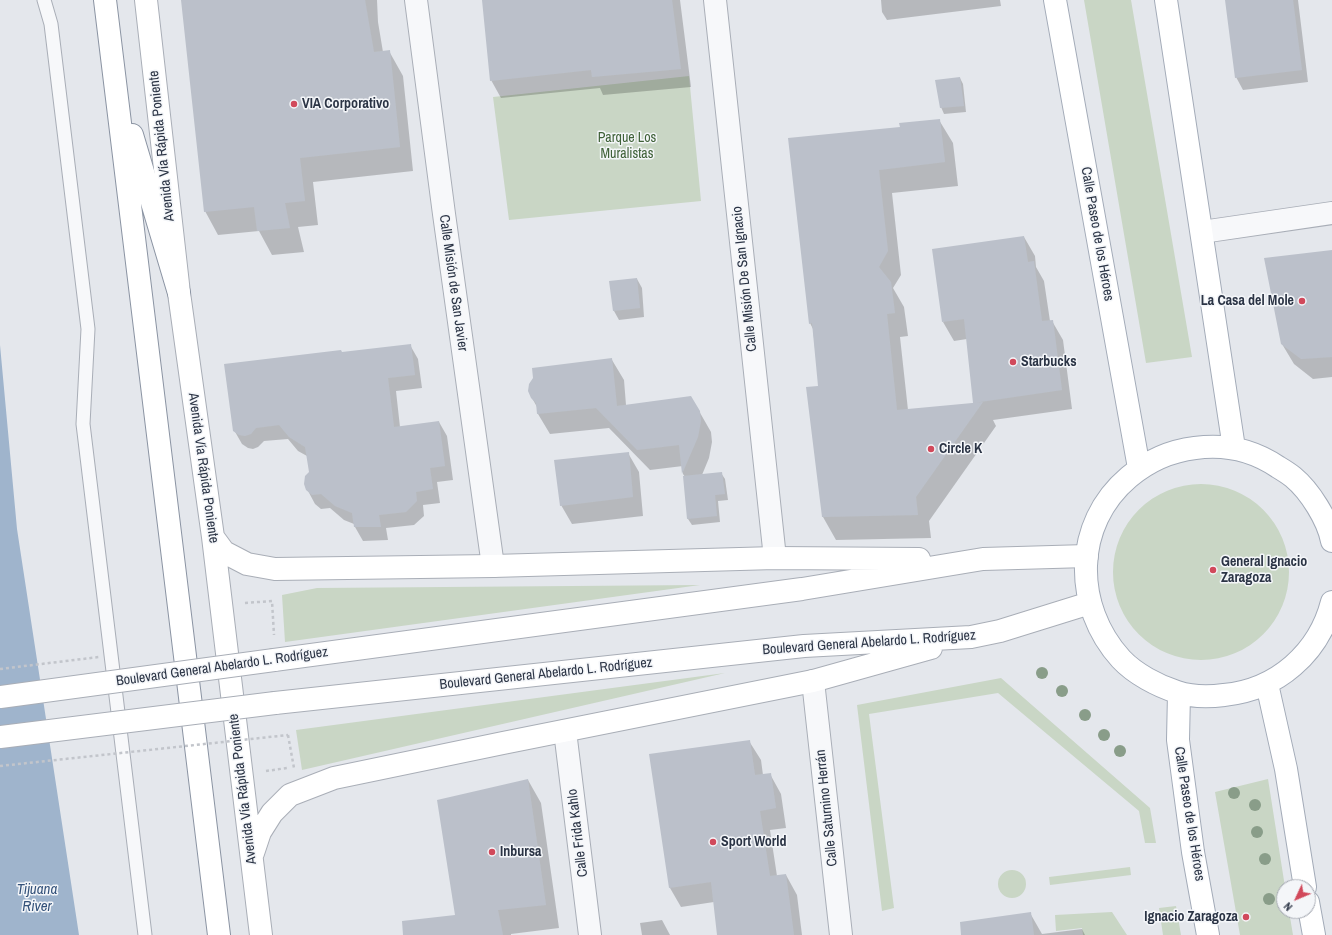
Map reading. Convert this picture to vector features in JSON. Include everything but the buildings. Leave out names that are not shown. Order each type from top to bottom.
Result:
[{"type":"main road","points":[[105,0],[219,935]]},
{"type":"main road","name":"Avenida Vía Rápida Poniente","points":[[146,0],[179,293],[213,537],[261,935]]},
{"type":"main road","name":"Calle Paseo de los Héroes","points":[[1055,0],[1139,468]]},
{"type":"main road","points":[[1166,0],[1234,448]]},
{"type":"main road","points":[[114,72],[179,293]]},
{"type":"main road","points":[[1331,536],[1316,503],[1294,478],[1266,459],[1234,448],[1210,446],[1185,449],[1161,456],[1139,468],[1119,485],[1103,506],[1092,530],[1087,556],[1086,579],[1090,603],[1102,634],[1122,660],[1148,680],[1178,692],[1209,697],[1239,694],[1267,684],[1293,667],[1314,644],[1328,617],[1332,602]]},
{"type":"main road","points":[[213,537],[224,552],[248,564],[275,569],[493,566],[775,558],[982,559]]},
{"type":"main road","name":"Boulevard General Abelardo L. Rodríguez","points":[[0,698],[802,589],[982,559],[1087,556]]},
{"type":"main road","name":"Boulevard General Abelardo L. Rodríguez","points":[[0,738],[275,703],[804,646],[971,637],[1000,631],[1090,603]]},
{"type":"main road","points":[[251,858],[260,832],[272,813],[290,795],[334,778],[813,681],[971,637]]},
{"type":"main road","points":[[1267,684],[1286,769],[1304,879]]},
{"type":"main road","name":"Calle Paseo de los Héroes","points":[[1178,692],[1178,747],[1193,852],[1208,935]]},
{"type":"main road","points":[[1311,919],[1314,935]]},
{"type":"street","name":"Calle Misión de San Javier","points":[[416,0],[493,566]]},
{"type":"street","name":"Calle Misión De San Ignacio","points":[[715,0],[775,558]]},
{"type":"street","points":[[1202,232],[1332,212]]},
{"type":"street","name":"Calle Saturnino Herrán","points":[[813,681],[842,935]]},
{"type":"street","name":"Calle Frida Kahlo","points":[[565,731],[590,935]]},
{"type":"lane","points":[[44,0],[51,24],[88,329],[83,424],[145,935]]},
{"type":"path","points":[[272,601],[274,635]]},
{"type":"path","points":[[0,766],[288,735],[294,768]]},
{"type":"green space","points":[[1084,0],[1131,0],[1192,357],[1146,363]]},
{"type":"green space","name":"Parque Los Muralistas","points":[[689,76],[701,201],[509,220],[493,97]]},
{"type":"green space","points":[[1192,484],[1210,484],[1227,488],[1242,494],[1257,504],[1269,516],[1279,531],[1285,546],[1289,563],[1289,581],[1285,598],[1279,613],[1269,628],[1257,640],[1242,650],[1227,656],[1210,660],[1192,660],[1175,656],[1160,650],[1145,640],[1133,628],[1123,613],[1117,598],[1113,581],[1113,563],[1117,546],[1123,531],[1133,516],[1145,504],[1160,494],[1175,488]]},
{"type":"green space","points":[[700,585],[285,642],[282,595],[317,588]]},
{"type":"green space","points":[[725,673],[302,770],[296,730]]},
{"type":"green space","points":[[1001,678],[1150,808],[1156,843],[1145,843],[1139,811],[998,693],[869,714],[894,908],[882,911],[857,705]]},
{"type":"green space","points":[[1268,779],[1284,879],[1276,879],[1276,919],[1290,919],[1293,935],[1240,935],[1215,792]]},
{"type":"green space","points":[[1130,867],[1131,875],[1050,885],[1049,877]]},
{"type":"green space","points":[[1012,870],[1022,874],[1026,884],[1022,894],[1012,898],[1002,894],[998,884],[1002,874]]},
{"type":"green space","points":[[1176,906],[1181,935],[1163,935],[1159,908]]},
{"type":"green space","points":[[1112,912],[1127,935],[1083,935],[1082,928],[1056,931],[1055,915]]},
{"type":"water","name":"Tijuana River","points":[[0,345],[17,529],[79,935],[0,935]]},
{"type":"place","name":"VIA Corporativo","points":[[294,104]]},
{"type":"place","name":"La Casa del Mole","points":[[1302,301]]},
{"type":"place","name":"Starbucks","points":[[1013,362]]},
{"type":"place","name":"Circle K","points":[[931,449]]},
{"type":"place","name":"General Ignacio Zaragoza","points":[[1213,570]]},
{"type":"place","name":"Sport World","points":[[713,842]]},
{"type":"place","name":"Inbursa","points":[[492,852]]},
{"type":"place","name":"Ignacio Zaragoza","points":[[1246,917]]}]
